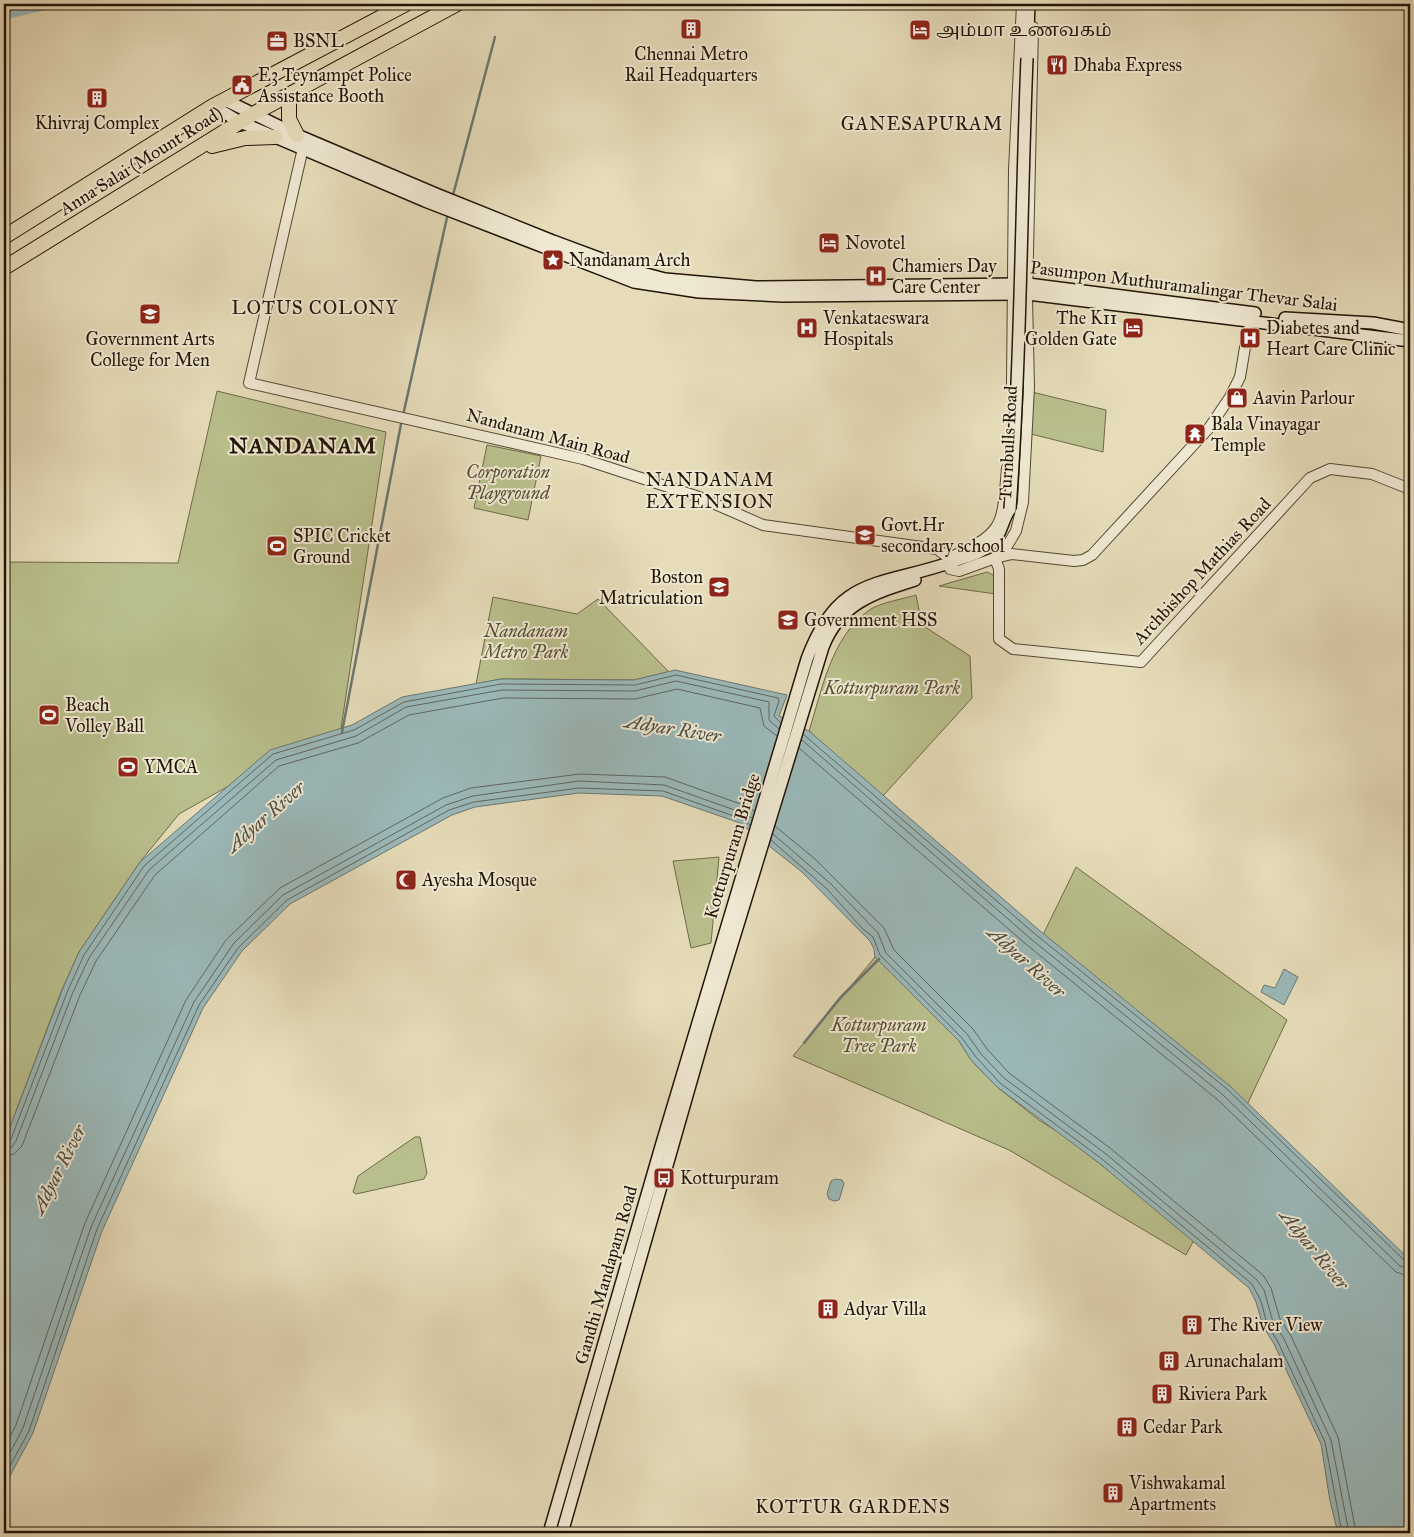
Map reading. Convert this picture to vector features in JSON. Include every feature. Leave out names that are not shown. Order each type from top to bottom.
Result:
[{"type":"main road","name":"Anna Salai (Mount Road)","points":[[4,238],[219,103],[406,4]]},
{"type":"main road","name":"Anna Salai (Mount Road)","points":[[4,268],[194,152],[252,114],[289,96],[457,4]]},
{"type":"main road","points":[[949,564],[976,556],[994,541],[1010,509],[1018,401],[1022,181],[1029,9]]},
{"type":"main road","points":[[289,96],[289,119],[297,135]]},
{"type":"main road","points":[[219,103],[252,114],[297,135],[553,241],[631,270],[666,279],[756,287],[1013,289]]},
{"type":"main road","points":[[219,103],[240,122],[432,204],[634,282],[699,292],[783,296],[1013,289]]},
{"type":"main road","points":[[194,152],[230,140],[275,137]]},
{"type":"main road","name":"Pasumpon Muthuramalingar Thevar Salai","points":[[1013,289],[1028,289],[1296,320],[1373,323],[1410,330]]},
{"type":"main road","name":"Pasumpon Muthuramalingar Thevar Salai","points":[[1028,289],[1410,341]]},
{"type":"main road","points":[[1296,320],[1306,328]]},
{"type":"main road","name":"Turnbulls Road","points":[[807,678],[818,631],[841,602],[874,584],[949,564]]},
{"type":"main road","name":"Kotturpuram Bridge","points":[[701,1028],[807,678]]},
{"type":"main road","name":"Gandhi Mandapam Road","points":[[549,1533],[701,1028]]},
{"type":"main road","name":"Gandhi Mandapam Road","points":[[562,1533],[701,1028]]},
{"type":"street","name":"Turnbulls Road","points":[[1022,4],[1015,155],[1012,397],[1003,515],[995,531],[949,564],[960,571],[994,558],[1007,546],[1016,531],[1023,502],[1029,387],[1028,289],[1034,23],[1029,9]]},
{"type":"street","name":"Nandanam Main Road","points":[[303,148],[249,383],[583,459],[699,497],[763,525],[937,549],[949,564]]},
{"type":"street","points":[[994,558],[1012,554],[1074,561],[1083,560],[1092,555],[1209,428],[1230,397],[1240,377],[1248,330]]},
{"type":"street","name":"Archbishop Mathias Road","points":[[994,558],[999,569],[999,639],[1013,649],[1141,662],[1310,478],[1330,469],[1372,474],[1410,489]]},
{"type":"green space","name":"YMCA","points":[[217,391],[386,432],[340,735],[234,783],[179,814],[140,862],[79,952],[61,992],[4,1143],[4,562],[178,563]]},
{"type":"green space","points":[[1032,392],[1106,410],[1103,452],[1031,434]]},
{"type":"green space","name":"Corporation Playground","points":[[487,445],[541,456],[528,520],[474,508]]},
{"type":"green space","points":[[987,572],[997,577],[996,594],[939,586]]},
{"type":"green space","name":"Kotturpuram Park","points":[[916,595],[922,625],[970,656],[972,698],[882,797],[809,731],[829,666],[836,650],[855,622],[872,608]]},
{"type":"green space","name":"Nandanam Metro Park","points":[[493,597],[577,614],[598,599],[669,672],[634,680],[501,679],[476,684]]},
{"type":"green space","points":[[719,857],[711,943],[691,948],[673,861]]},
{"type":"green space","points":[[1076,867],[1287,1020],[1246,1107],[1040,941]]},
{"type":"green space","name":"Kotturpuram Tree Park","points":[[875,957],[959,1041],[971,1060],[997,1087],[1039,1120],[1072,1141],[1194,1240],[1186,1255],[1009,1150],[793,1056]]},
{"type":"green space","points":[[415,1137],[420,1137],[427,1173],[424,1179],[356,1194],[353,1192],[358,1176]]},
{"type":"water","name":"Adyar River","points":[[675,670],[787,695],[779,716],[809,731],[1039,930],[1230,1086],[1410,1260],[1410,1533],[1338,1533],[1330,1501],[1321,1444],[1274,1344],[1263,1326],[1256,1302],[1249,1288],[1099,1163],[997,1087],[971,1060],[959,1041],[875,957],[870,941],[802,872],[740,823],[662,796],[579,793],[475,807],[452,815],[290,904],[242,951],[203,1008],[102,1231],[33,1433],[4,1487],[4,1143],[63,988],[79,952],[140,862],[270,750],[352,725],[402,697],[501,679],[634,680]]},
{"type":"water","points":[[1284,969],[1298,977],[1284,1005],[1261,992],[1264,985],[1275,988]]},
{"type":"water","points":[[835,1179],[842,1180],[844,1184],[839,1200],[834,1201],[829,1199],[827,1194],[831,1181]]},
{"type":"waterway","points":[[4,15],[52,4]]},
{"type":"waterway","points":[[453,195],[495,37]]},
{"type":"waterway","points":[[404,411],[448,213]]},
{"type":"waterway","points":[[342,732],[401,424]]},
{"type":"waterway","points":[[804,1043],[840,998],[879,959]]},
{"type":"place","name":"Chennai Metro Rail Headquarters","points":[[691,29]]},
{"type":"place","name":"அம்மா உணவகம்","points":[[920,30]]},
{"type":"place","name":"BSNL","points":[[277,41]]},
{"type":"place","name":"Dhaba Express","points":[[1057,65]]},
{"type":"place","name":"E3 Teynampet Police Assistance Booth","points":[[242,85]]},
{"type":"place","name":"Khivraj Complex","points":[[97,98]]},
{"type":"place","name":"Novotel","points":[[829,243]]},
{"type":"place","name":"Nandanam Arch","points":[[553,260]]},
{"type":"place","name":"Chamiers Day Care Center","points":[[876,276]]},
{"type":"place","name":"Government Arts College for Men","points":[[150,314]]},
{"type":"place","name":"Venkataeswara Hospitals","points":[[807,328]]},
{"type":"place","name":"The K11 Golden Gate","points":[[1133,328]]},
{"type":"place","name":"Diabetes and Heart Care Clinic","points":[[1250,338]]},
{"type":"place","name":"Aavin Parlour","points":[[1237,398]]},
{"type":"place","name":"Bala Vinayagar Temple","points":[[1195,434]]},
{"type":"place","name":"Govt.Hr secondary school","points":[[865,535]]},
{"type":"place","name":"SPIC Cricket Ground","points":[[277,546]]},
{"type":"place","name":"Boston Matriculation","points":[[719,587]]},
{"type":"place","name":"Government HSS","points":[[788,620]]},
{"type":"place","name":"Beach Volley Ball","points":[[49,715]]},
{"type":"place","name":"YMCA","points":[[128,767]]},
{"type":"place","name":"Ayesha Mosque","points":[[406,880]]},
{"type":"place","name":"Kotturpuram","points":[[664,1178]]},
{"type":"place","name":"Adyar Villa","points":[[828,1309]]},
{"type":"place","name":"The River View","points":[[1192,1325]]},
{"type":"place","name":"Arunachalam","points":[[1169,1361]]},
{"type":"place","name":"Riviera Park","points":[[1162,1394]]},
{"type":"place","name":"Cedar Park","points":[[1127,1427]]},
{"type":"place","name":"Vishwakamal Apartments","points":[[1113,1493]]},
{"type":"district","name":"GANESAPURAM","points":[[922,123]]},
{"type":"district","name":"LOTUS COLONY","points":[[315,307]]},
{"type":"district","name":"NANDANAM","points":[[303,445]]},
{"type":"district","name":"NANDANAM EXTENSION","points":[[710,490]]},
{"type":"district","name":"KOTTUR GARDENS","points":[[853,1506]]}]
